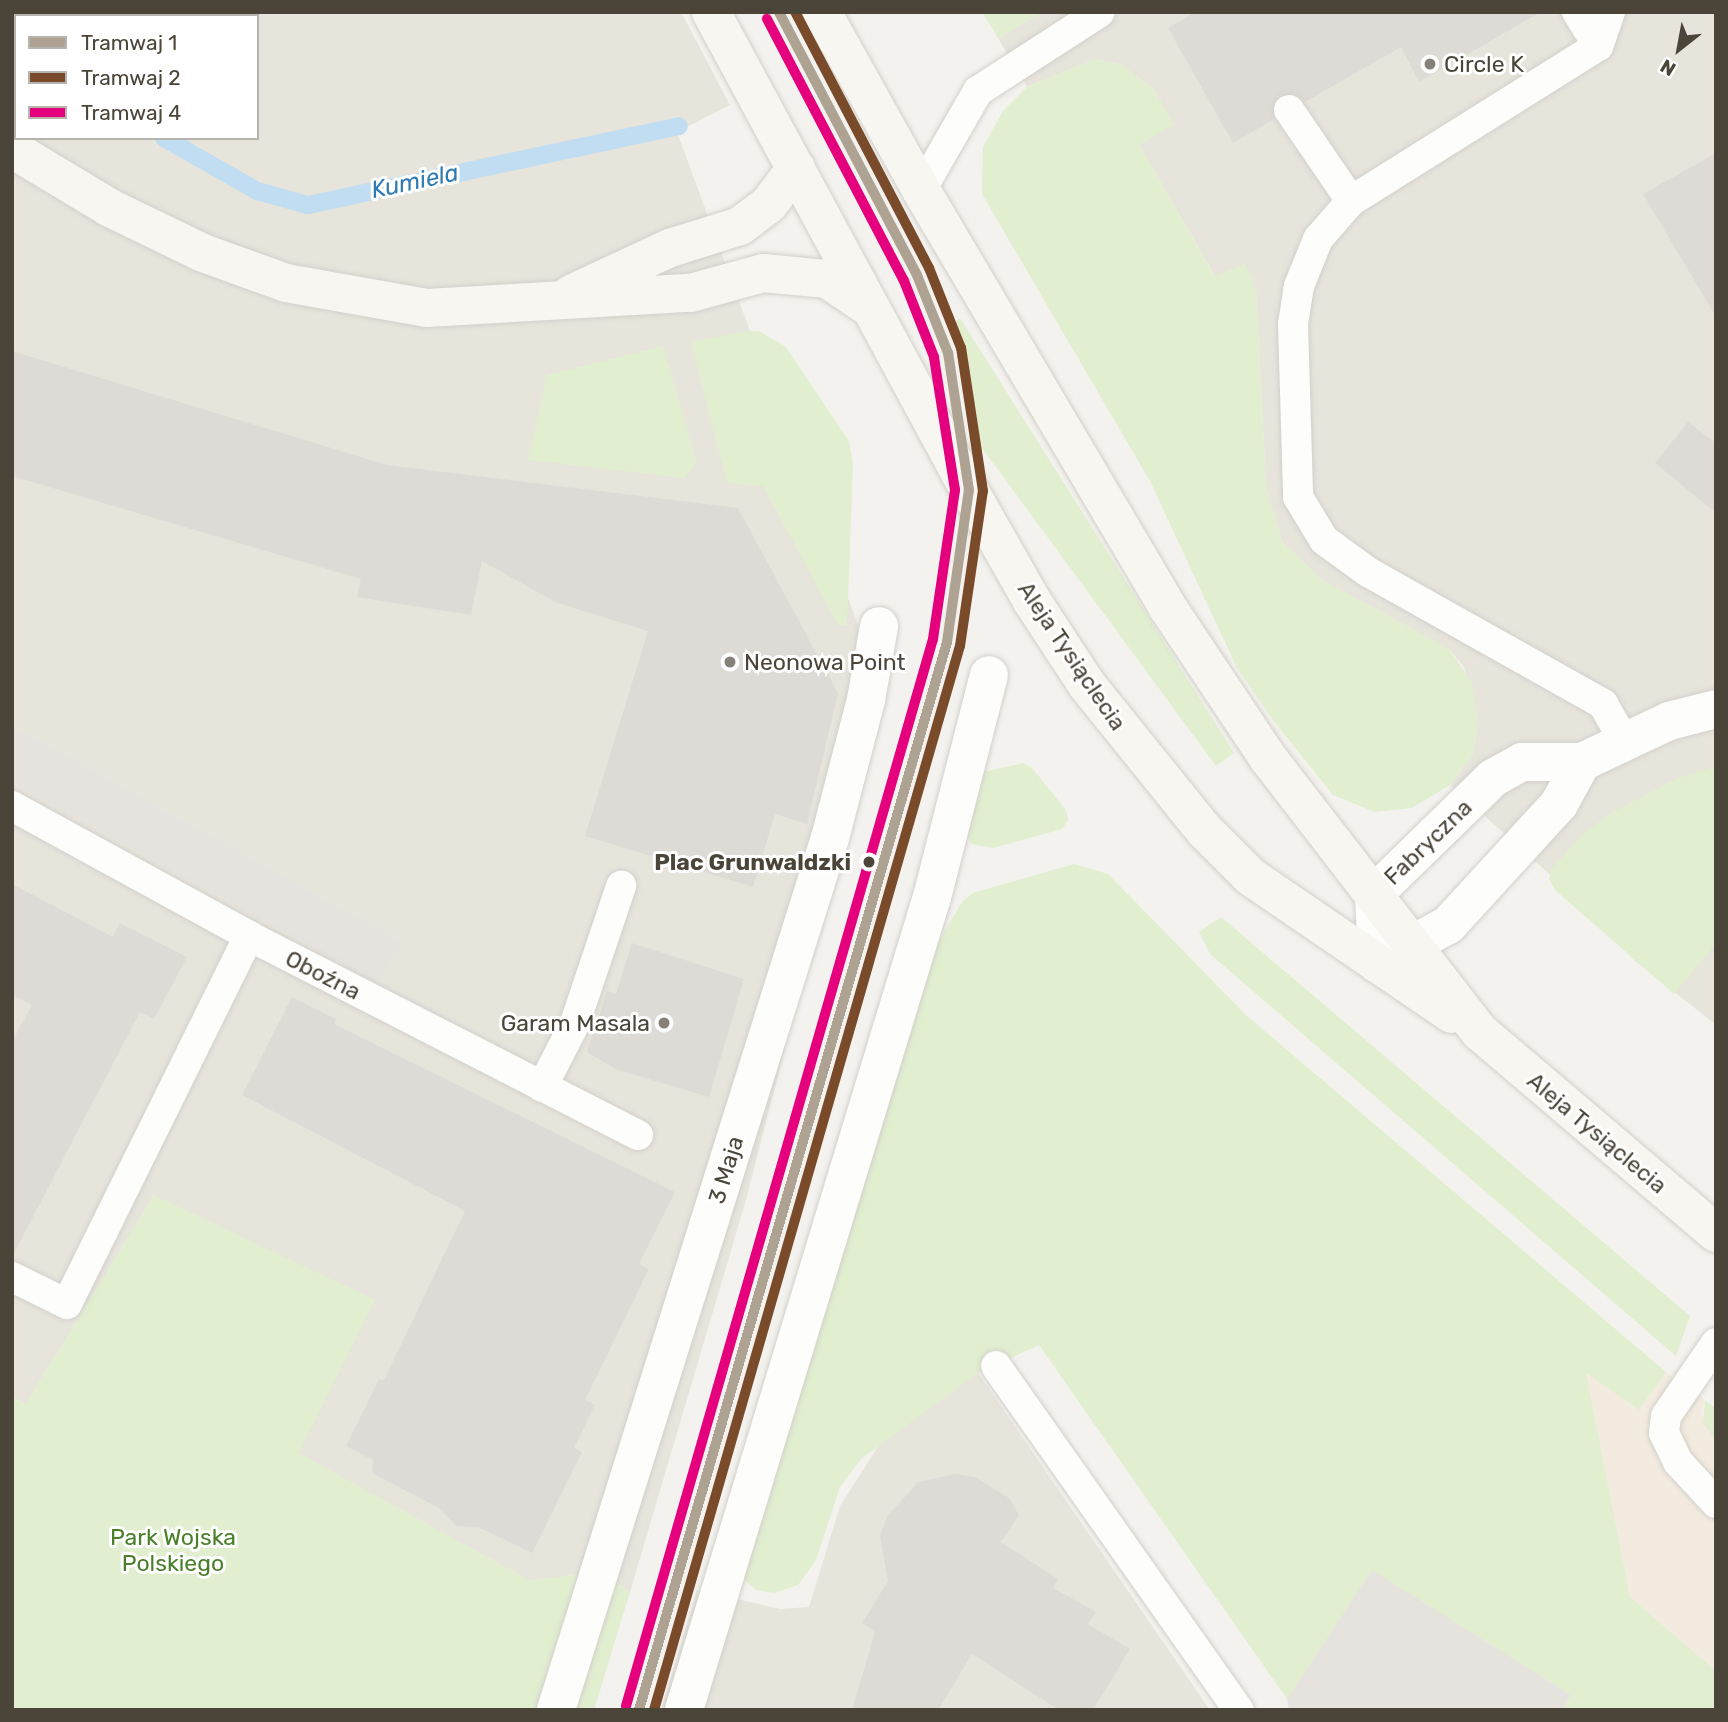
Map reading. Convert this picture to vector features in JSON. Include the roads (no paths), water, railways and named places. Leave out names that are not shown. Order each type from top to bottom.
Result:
[{"type":"main road","name":"Aleja Tysiąclecia","points":[[711,12],[1032,601],[1118,725],[1205,831],[1251,877],[1480,1032],[1716,1233]]},
{"type":"main road","name":"Aleja Tysiąclecia","points":[[822,12],[921,190],[1168,608],[1268,758],[1480,1032]]},
{"type":"main road","points":[[12,149],[133,219],[203,253],[286,283],[427,308],[550,304],[691,293],[763,273],[827,279],[872,309]]},
{"type":"main road","points":[[550,304],[670,248],[740,226],[769,204],[796,168]]},
{"type":"street","name":"3 Maja","points":[[556,1710],[830,838],[866,700],[878,626]]},
{"type":"street","points":[[684,1710],[932,897],[989,675]]},
{"type":"street","name":"Fabryczna","points":[[1377,963],[1374,894],[1493,778],[1522,762],[1582,762],[1623,739],[1716,709]]},
{"type":"street","points":[[1377,963],[1448,925],[1486,887],[1559,804],[1582,762]]},
{"type":"lane","points":[[921,190],[978,91],[1100,12]]},
{"type":"lane","points":[[1577,12],[1598,46]]},
{"type":"lane","points":[[1610,12],[1598,46],[1351,201],[1318,239],[1299,286],[1293,324],[1298,497],[1324,540],[1368,572],[1603,704],[1623,739]]},
{"type":"lane","points":[[1289,110],[1351,201]]},
{"type":"lane","name":"Oboźna","points":[[12,806],[249,936],[638,1135]]},
{"type":"lane","points":[[542,1087],[575,1023],[621,886]]},
{"type":"lane","points":[[12,1277],[67,1304],[249,936]]},
{"type":"lane","points":[[1716,1342],[1666,1416],[1664,1433],[1678,1462],[1716,1503]]},
{"type":"lane","points":[[996,1366],[1239,1710]]},
{"type":"waterway","name":"Kumiela","points":[[168,140],[257,191],[308,205],[679,126]]},
{"type":"tram line","name":"1","points":[[639,1710],[947,642],[969,490],[948,353],[917,275],[779,12]]},
{"type":"tram line","name":"2","points":[[654,1710],[960,646],[983,491],[961,348],[929,268],[795,12]]},
{"type":"tram line","name":"4","points":[[626,1706],[933,639],[955,490],[934,357],[904,281],[767,19]]},
{"type":"place","name":"Circle K","points":[[1430,64]]},
{"type":"place","name":"Neonowa Point","points":[[730,662]]},
{"type":"place","name":"Plac Grunwaldzki","points":[[869,862]]},
{"type":"place","name":"Garam Masala","points":[[664,1023]]},
{"type":"park label","name":"Park Wojska Polskiego","points":[[173,1550]]}]
